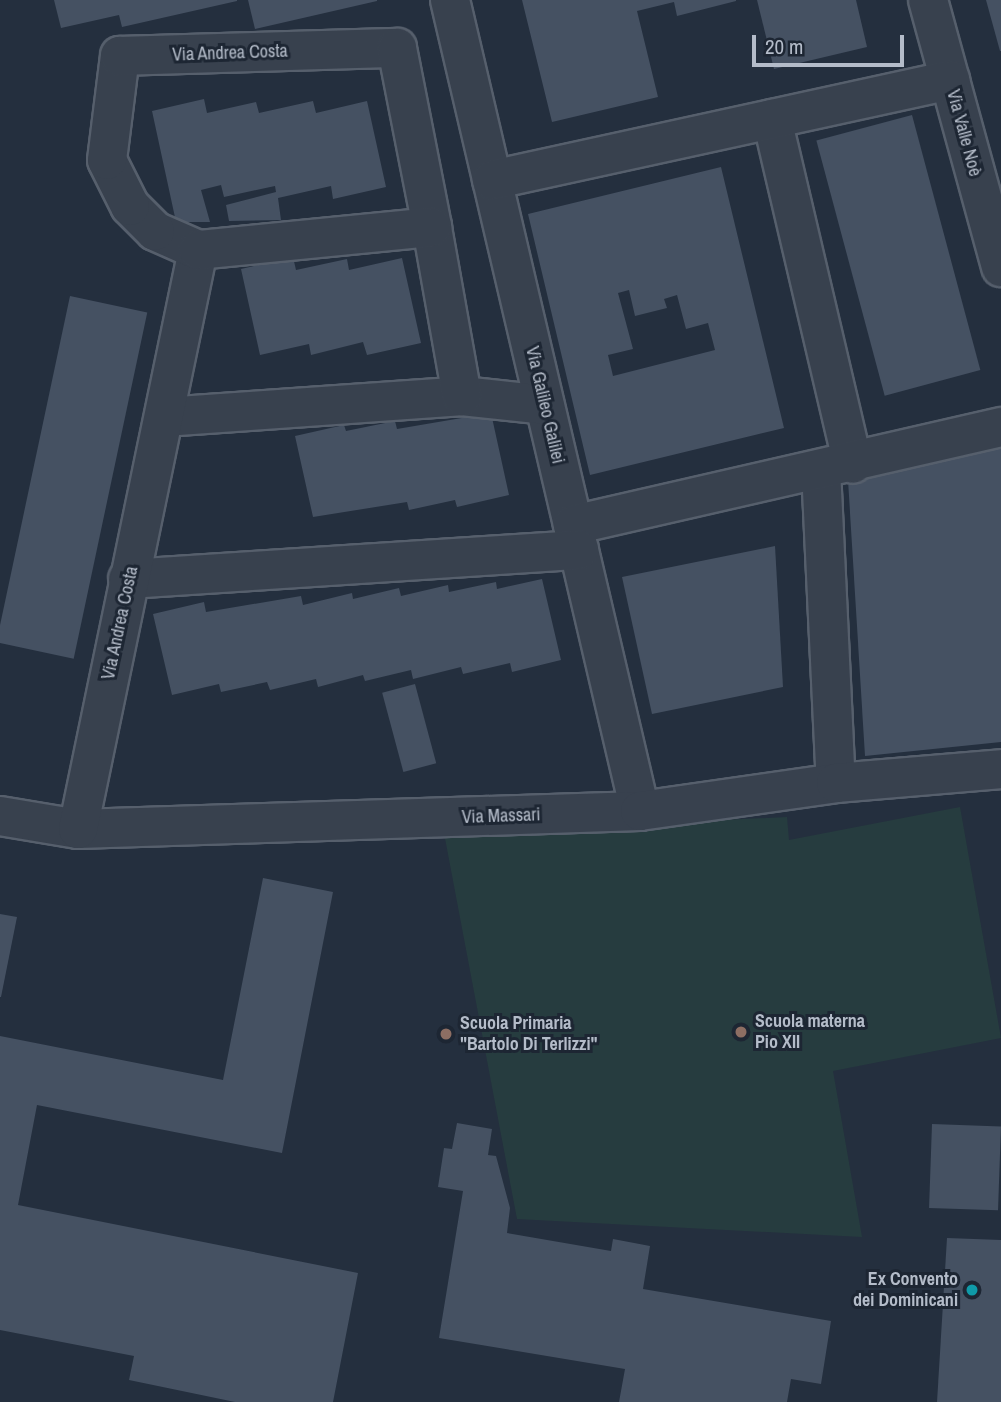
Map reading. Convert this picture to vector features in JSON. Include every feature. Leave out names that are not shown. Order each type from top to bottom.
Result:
[{"type":"street","name":"Via Galileo Galilei","points":[[450,0],[640,811]]},
{"type":"street","name":"Via Valle Noè","points":[[928,0],[1001,267]]},
{"type":"street","name":"Via Andrea Costa","points":[[432,227],[198,250],[156,231],[130,206],[107,160],[120,55],[397,48],[432,227],[462,396]]},
{"type":"street","points":[[492,180],[950,80]]},
{"type":"street","points":[[772,119],[837,466],[836,783]]},
{"type":"street","name":"Via Andrea Costa","points":[[78,829],[198,250]]},
{"type":"street","points":[[164,416],[462,396],[545,405]]},
{"type":"street","points":[[128,579],[576,538],[837,466],[1001,427]]},
{"type":"street","name":"Via Massari","points":[[0,816],[78,829],[640,811],[836,783],[1001,769]]},
{"type":"green space","name":"Scuola materna Pio XII","points":[[960,807],[1001,1038],[833,1071],[862,1237],[517,1219],[444,833],[787,817],[789,840]]},
{"type":"building","points":[[54,0],[237,1],[122,27],[119,15],[61,28]]},
{"type":"building","points":[[248,0],[377,0],[377,1],[255,29]]},
{"type":"building","points":[[522,0],[736,1],[677,16],[674,2],[637,11],[658,97],[552,122]]},
{"type":"building","points":[[757,0],[856,0],[867,47],[774,69]]},
{"type":"building","points":[[986,0],[1001,0],[1001,51],[1000,51]]},
{"type":"building","points":[[204,99],[207,113],[256,102],[259,113],[313,101],[316,113],[367,101],[386,187],[333,199],[331,186],[278,198],[281,220],[229,221],[226,205],[276,192],[275,186],[224,197],[221,185],[201,190],[210,222],[176,222],[152,111]]},
{"type":"building","points":[[912,115],[980,370],[885,396],[816,141]]},
{"type":"building","points":[[721,167],[784,428],[590,475],[528,214]],"holes":[[[629,290],[635,316],[667,308],[664,299],[677,295],[686,329],[708,323],[715,350],[613,376],[608,355],[633,349],[618,293]]]},
{"type":"building","points":[[293,257],[296,270],[347,259],[349,270],[402,258],[421,343],[367,355],[363,342],[311,355],[309,344],[260,355],[241,269]]},
{"type":"building","points":[[70,296],[147,312],[74,659],[0,643],[0,625]]},
{"type":"building","points":[[491,413],[509,495],[457,507],[455,500],[409,510],[407,502],[313,517],[295,436],[344,425],[346,431],[395,421],[397,429]]},
{"type":"building","points":[[1001,444],[1001,742],[865,756],[848,480]]},
{"type":"building","points":[[775,546],[783,687],[652,714],[622,577]]},
{"type":"building","points":[[542,579],[561,660],[512,672],[510,663],[463,674],[461,667],[413,679],[411,670],[365,681],[363,675],[318,687],[316,679],[270,690],[267,682],[221,692],[219,684],[172,695],[153,614],[204,602],[206,612],[301,596],[303,605],[352,593],[353,599],[399,588],[401,596],[448,585],[449,592],[496,582],[497,589]]},
{"type":"building","points":[[415,684],[436,763],[403,772],[382,693]]},
{"type":"building","points":[[263,878],[333,892],[282,1153],[37,1105],[18,1205],[358,1273],[333,1402],[235,1402],[129,1380],[134,1356],[0,1330],[0,1036],[223,1080]]},
{"type":"building","points":[[0,914],[17,917],[1,997],[0,997]]},
{"type":"building","points":[[457,1123],[492,1129],[488,1155],[496,1156],[510,1208],[507,1233],[611,1251],[613,1239],[650,1246],[643,1289],[831,1321],[821,1384],[791,1379],[787,1402],[619,1402],[625,1369],[439,1338],[463,1191],[438,1187],[444,1148],[452,1149]]},
{"type":"building","points":[[932,1124],[1001,1126],[998,1210],[929,1208]]},
{"type":"building","name":"Ex Convento dei Dominicani","points":[[947,1238],[1001,1240],[1001,1402],[937,1402]]},
{"type":"place","name":"Scuola materna Pio XII","points":[[741,1032]]},
{"type":"place","name":"Scuola Primaria \"Bartolo Di Terlizzi\"","points":[[446,1034]]},
{"type":"place","name":"Ex Convento dei Dominicani","points":[[972,1290]]}]
